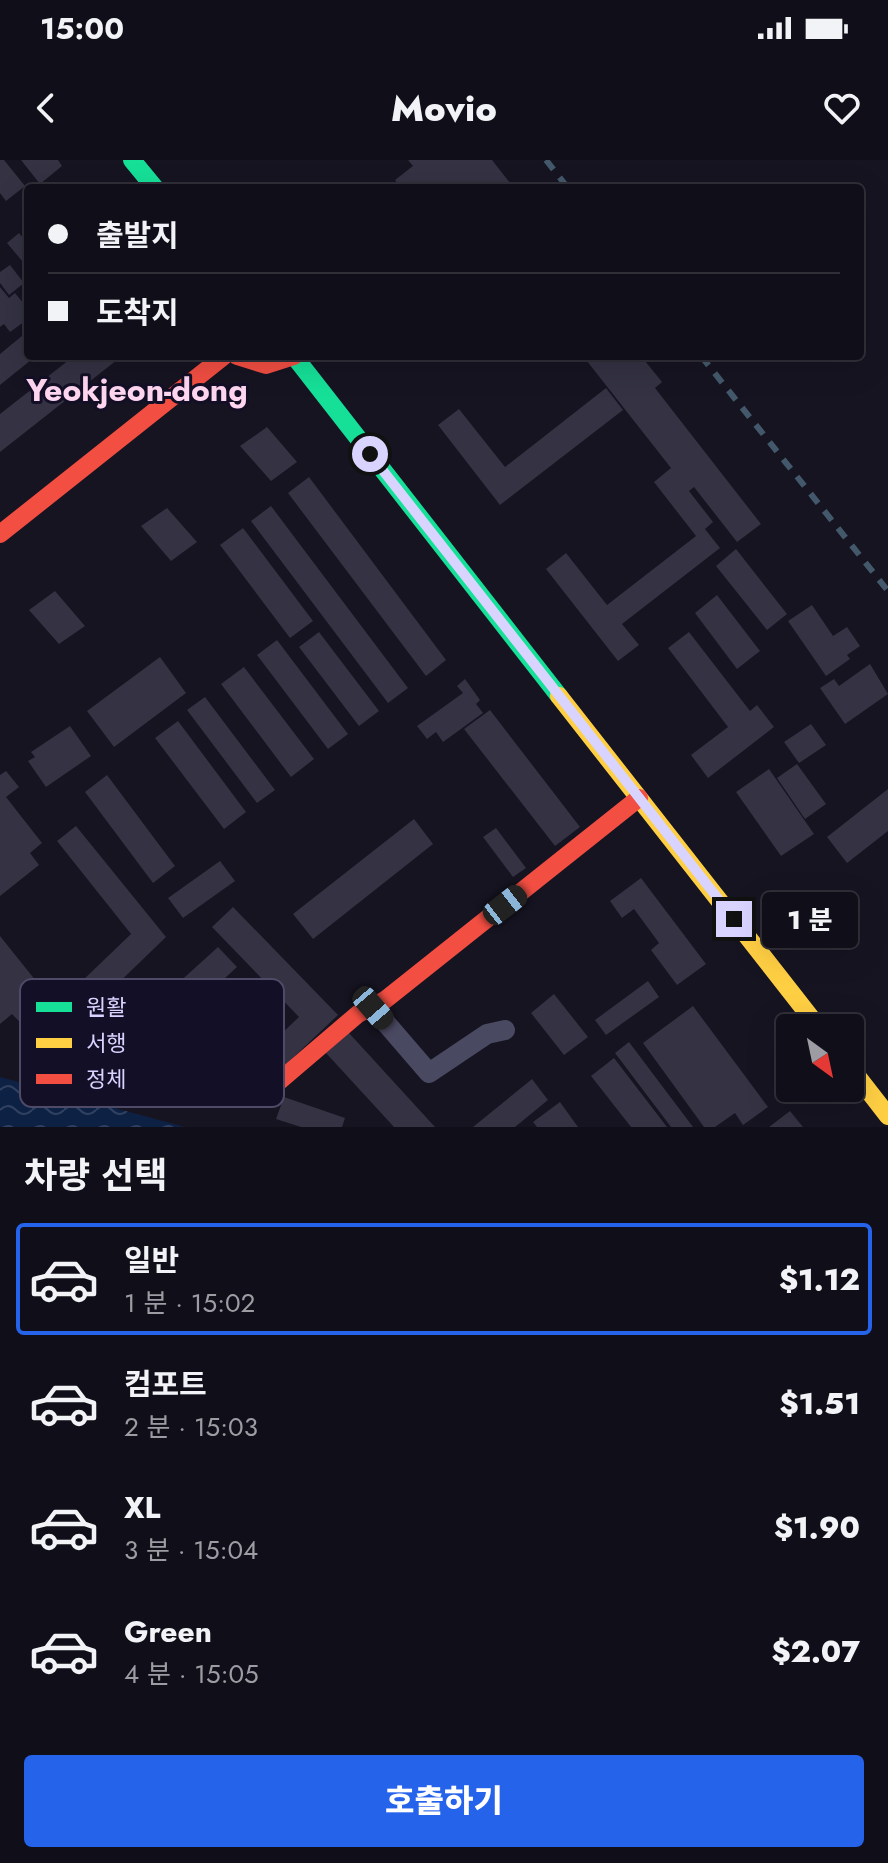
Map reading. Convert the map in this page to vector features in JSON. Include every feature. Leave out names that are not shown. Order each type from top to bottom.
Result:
[{"type":"main road","points":[[132,160],[152,184]]},
{"type":"main road","points":[[0,534],[219,360]]},
{"type":"main road","points":[[247,360],[261,366],[287,360]]},
{"type":"main road","points":[[297,360],[808,1014]]},
{"type":"main road","points":[[284,1077],[327,1039],[373,1008],[639,798]]},
{"type":"main road","points":[[864,1085],[888,1116]]},
{"type":"street","points":[[373,1008],[429,1073],[487,1034],[505,1030]]},
{"type":"water","points":[[0,1077],[20,1082],[20,1107],[111,1107],[185,1127],[0,1127]]},
{"type":"building","points":[[0,160],[4,160],[24,187],[6,201],[0,193]]},
{"type":"building","points":[[21,160],[58,160],[62,166],[40,184]]},
{"type":"building","points":[[408,160],[492,160],[511,184],[398,184],[395,180],[413,166]]},
{"type":"building","points":[[19,233],[24,239],[24,263],[7,243]]},
{"type":"building","points":[[10,265],[24,283],[9,295],[0,283],[0,272]]},
{"type":"building","points":[[0,287],[9,298],[15,293],[24,304],[24,322],[10,332],[4,324],[0,327]]},
{"type":"building","points":[[24,334],[24,360],[31,360],[0,385],[0,354]]},
{"type":"building","points":[[69,360],[117,360],[0,452],[0,414]]},
{"type":"building","points":[[586,360],[644,360],[662,382],[655,388],[761,524],[737,542],[694,487],[689,491],[713,522],[705,529],[720,548],[622,624],[639,645],[618,661],[546,569],[566,553],[607,605],[696,536],[654,482],[671,468]]},
{"type":"building","points":[[606,388],[623,410],[500,505],[438,425],[459,409],[505,467]]},
{"type":"building","points":[[267,427],[297,462],[271,481],[240,446]]},
{"type":"building","points":[[309,477],[446,660],[426,676],[288,493]]},
{"type":"building","points":[[271,506],[408,688],[388,703],[251,521]]},
{"type":"building","points":[[167,508],[197,542],[171,561],[141,526]]},
{"type":"building","points":[[243,528],[313,621],[290,638],[220,545]]},
{"type":"building","points":[[736,549],[787,614],[767,630],[716,566]]},
{"type":"building","points":[[55,591],[85,626],[59,644],[29,610]]},
{"type":"building","points":[[717,595],[760,651],[737,669],[695,613]]},
{"type":"building","points":[[812,605],[833,636],[847,627],[860,646],[847,655],[850,659],[826,676],[788,621]]},
{"type":"building","points":[[319,632],[379,711],[359,726],[299,647]]},
{"type":"building","points":[[689,632],[750,711],[757,705],[774,727],[708,778],[691,755],[728,727],[668,648]]},
{"type":"building","points":[[277,640],[348,734],[328,749],[257,655]]},
{"type":"building","points":[[160,657],[186,693],[114,747],[87,711]]},
{"type":"building","points":[[870,664],[888,694],[845,724],[820,688],[834,679],[839,686]]},
{"type":"building","points":[[244,667],[314,759],[291,777],[221,684]]},
{"type":"building","points":[[465,679],[480,700],[476,704],[483,713],[443,742],[436,732],[427,739],[417,726],[463,693],[457,686]]},
{"type":"building","points":[[205,697],[275,790],[257,803],[187,710]]},
{"type":"building","points":[[490,710],[580,827],[555,846],[464,729]]},
{"type":"building","points":[[178,721],[246,812],[224,829],[155,738]]},
{"type":"building","points":[[811,724],[826,745],[799,763],[784,742]]},
{"type":"building","points":[[70,726],[91,756],[46,787],[28,761],[35,757],[31,752]]},
{"type":"building","points":[[797,764],[826,804],[805,819],[777,778]]},
{"type":"building","points":[[769,769],[814,834],[781,856],[736,792]]},
{"type":"building","points":[[6,771],[19,787],[6,797],[42,843],[30,853],[39,865],[0,896],[0,775]]},
{"type":"building","points":[[107,775],[175,866],[153,883],[85,792]]},
{"type":"building","points":[[888,789],[888,831],[847,863],[827,837]]},
{"type":"building","points":[[414,819],[433,844],[313,939],[293,914]]},
{"type":"building","points":[[76,826],[166,937],[123,979],[84,979],[131,934],[57,841]]},
{"type":"building","points":[[496,828],[526,868],[513,877],[483,837]]},
{"type":"building","points":[[220,861],[235,881],[183,918],[168,898]]},
{"type":"building","points":[[641,878],[706,964],[677,985],[651,950],[659,943],[634,909],[622,918],[610,901]]},
{"type":"building","points":[[233,907],[338,1015],[284,1066],[284,1031],[299,1017],[284,1001],[284,979],[262,979],[212,927]]},
{"type":"building","points":[[0,936],[34,979],[20,979],[20,1022],[12,1014],[0,1024]]},
{"type":"building","points":[[218,947],[237,967],[224,979],[183,979]]},
{"type":"building","points":[[648,981],[659,997],[606,1035],[595,1020]]},
{"type":"building","points":[[554,994],[588,1037],[564,1055],[531,1013]]},
{"type":"building","points":[[693,1006],[768,1107],[743,1125],[735,1113],[715,1127],[704,1127],[643,1043]]},
{"type":"building","points":[[349,1033],[435,1127],[394,1127],[326,1053]]},
{"type":"building","points":[[629,1042],[693,1127],[671,1127],[615,1053]]},
{"type":"building","points":[[614,1058],[667,1127],[631,1127],[591,1076]]},
{"type":"building","points":[[532,1079],[548,1100],[515,1127],[473,1127]]},
{"type":"building","points":[[284,1097],[345,1118],[342,1127],[301,1127],[276,1119],[280,1107],[284,1107]]},
{"type":"building","points":[[560,1102],[578,1127],[537,1127],[533,1122]]},
{"type":"building","points":[[790,1111],[803,1127],[769,1127]]},
{"type":"railway","points":[[546,160],[565,184]]},
{"type":"railway","points":[[704,360],[888,591]]},
{"type":"traffic: fast","points":[[132,160],[152,184]]},
{"type":"traffic: fast","points":[[297,360],[559,696]]},
{"type":"traffic: slow","points":[[559,696],[808,1014]]},
{"type":"traffic: slow","points":[[864,1085],[888,1116]]},
{"type":"traffic: jam","points":[[0,534],[219,360]]},
{"type":"traffic: jam","points":[[250,360],[266,365],[282,360]]},
{"type":"traffic: jam","points":[[284,1077],[358,1014],[385,1000],[639,798]]},
{"type":"district","name":"Yeokjeon-dong","points":[[137,390]]},
{"type":"route","points":[[370,454],[734,919]]}]
